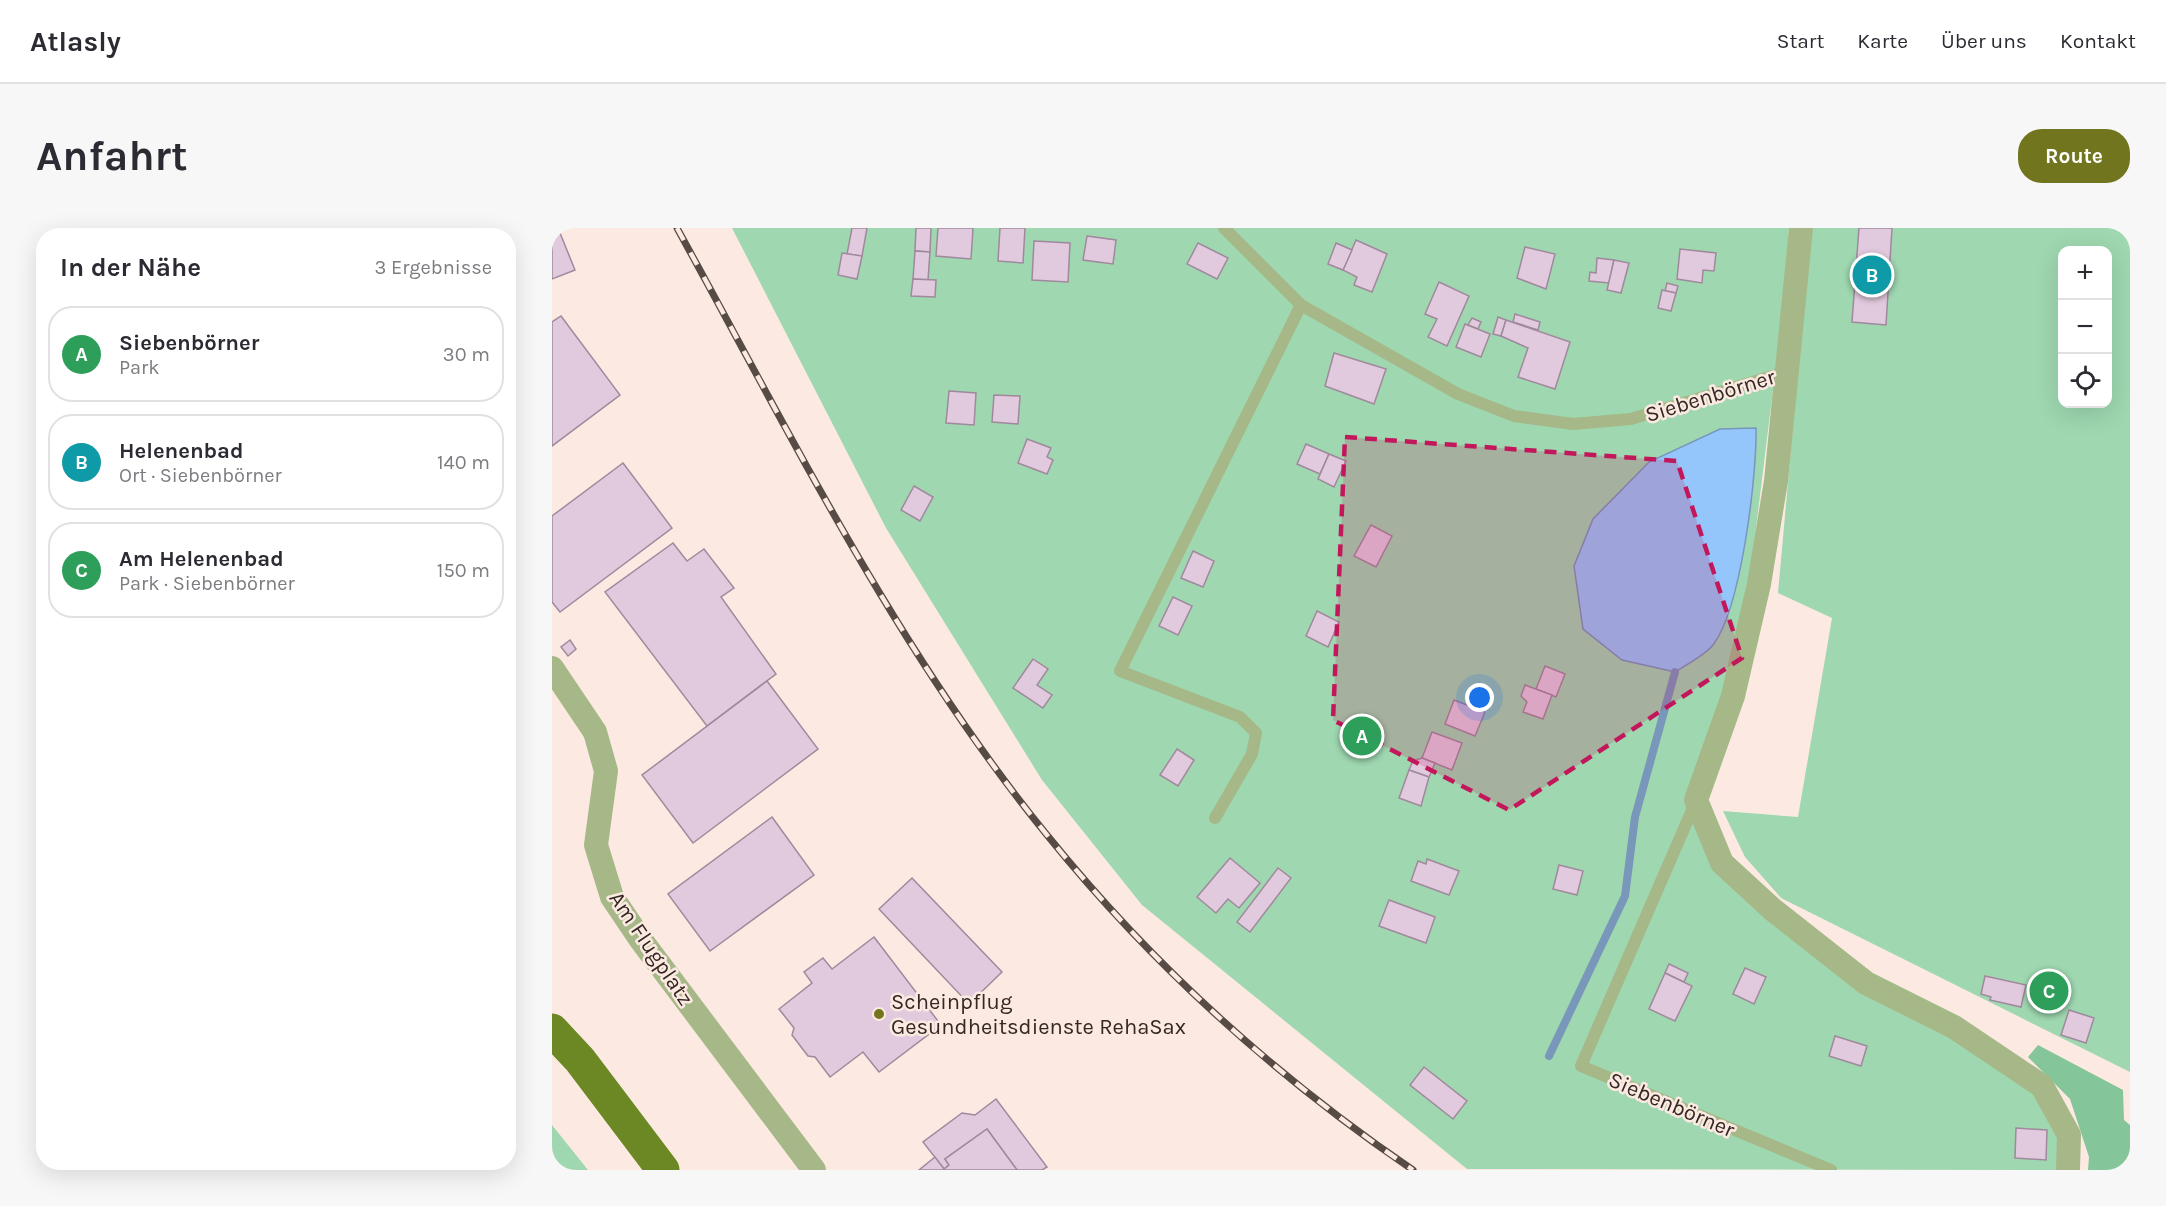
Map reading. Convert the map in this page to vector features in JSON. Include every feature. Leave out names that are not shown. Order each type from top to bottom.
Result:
[{"type":"main road","points":[[552,1030],[580,1060],[663,1170]]},
{"type":"street","name":"Siebenbörner","points":[[1696,800],[1733,696],[1759,584],[1776,481],[1802,228]]},
{"type":"street","name":"Am Flugplatz","points":[[552,668],[595,732],[606,771],[596,845],[612,897],[641,940],[814,1170]]},
{"type":"street","points":[[1696,800],[1722,863],[1772,909],[1866,983],[1954,1027],[2042,1086],[2069,1136],[2068,1170]]},
{"type":"lane","name":"Siebenbörner","points":[[1224,228],[1301,304],[1458,394],[1514,416],[1573,424],[1631,419],[1789,371]]},
{"type":"lane","points":[[1215,818],[1252,754],[1256,733],[1240,717],[1120,670],[1301,304]]},
{"type":"lane","name":"Siebenbörner","points":[[1696,800],[1581,1066],[1831,1170]]},
{"type":"highlighted area","points":[[1345,437],[1677,461],[1742,658],[1509,810],[1333,720]]},
{"type":"green space","points":[[732,228],[1789,228],[1781,325],[1748,593],[1723,692],[1689,802],[1720,876],[2042,1086],[2068,1170],[1467,1169],[1142,905],[1042,780],[886,528]]},
{"type":"green space","points":[[1811,228],[2130,228],[2130,1072],[1781,898],[1745,857],[1723,811],[1798,817],[1832,618],[1778,593]]},
{"type":"green space","points":[[2038,1045],[2123,1090],[2124,1120],[2130,1125],[2130,1170],[2088,1170],[2089,1157],[2070,1099],[2028,1057]]},
{"type":"green space","points":[[552,1125],[588,1170],[552,1170]]},
{"type":"water","points":[[1756,428],[1754,477],[1739,573],[1732,603],[1713,645],[1675,672],[1622,660],[1583,629],[1574,566],[1593,519],[1649,462],[1720,429]]},
{"type":"building","points":[[552,228],[558,228],[575,270],[552,279]]},
{"type":"building","points":[[852,228],[867,228],[862,256],[847,254]]},
{"type":"building","points":[[916,228],[931,228],[930,252],[915,251]]},
{"type":"building","points":[[938,228],[973,228],[971,259],[936,256]]},
{"type":"building","points":[[1000,228],[1025,228],[1023,263],[998,261]]},
{"type":"building","points":[[1859,228],[1892,228],[1886,325],[1852,322]]},
{"type":"building","points":[[1087,236],[1116,240],[1113,264],[1083,260]]},
{"type":"building","points":[[1356,240],[1387,254],[1372,292],[1354,285],[1357,277],[1343,270]]},
{"type":"building","points":[[1034,241],[1070,243],[1068,282],[1032,280]]},
{"type":"building","points":[[1198,243],[1228,258],[1217,279],[1187,264]]},
{"type":"building","points":[[1336,243],[1352,250],[1343,270],[1328,264]]},
{"type":"building","points":[[1525,247],[1555,254],[1546,289],[1517,278]]},
{"type":"building","points":[[1680,249],[1716,253],[1714,271],[1703,270],[1702,283],[1677,279]]},
{"type":"building","points":[[915,251],[930,252],[928,280],[913,279]]},
{"type":"building","points":[[842,253],[862,256],[857,279],[838,275]]},
{"type":"building","points":[[1597,258],[1614,260],[1609,283],[1589,281],[1590,272],[1596,273]]},
{"type":"building","points":[[1614,260],[1629,263],[1621,293],[1607,290]]},
{"type":"building","points":[[913,279],[936,280],[935,297],[911,296]]},
{"type":"building","points":[[1439,282],[1469,296],[1447,346],[1428,337],[1437,319],[1425,314]]},
{"type":"building","points":[[1667,283],[1678,286],[1676,293],[1665,291]]},
{"type":"building","points":[[1662,290],[1676,293],[1671,311],[1658,308]]},
{"type":"building","points":[[1515,314],[1540,322],[1538,330],[1513,322]]},
{"type":"building","points":[[561,316],[620,395],[552,446],[552,322]]},
{"type":"building","points":[[1498,317],[1506,320],[1501,336],[1493,334]]},
{"type":"building","points":[[1472,318],[1481,322],[1478,329],[1468,325]]},
{"type":"building","points":[[1506,320],[1570,342],[1555,389],[1518,377],[1528,348],[1501,336]]},
{"type":"building","points":[[1465,324],[1490,334],[1481,357],[1456,347]]},
{"type":"building","points":[[1334,353],[1386,369],[1374,404],[1325,386]]},
{"type":"building","points":[[949,391],[976,393],[974,425],[946,423]]},
{"type":"building","points":[[994,395],[1020,396],[1018,424],[992,422]]},
{"type":"building","points":[[1027,439],[1051,448],[1047,457],[1053,460],[1047,474],[1018,463]]},
{"type":"building","points":[[1306,444],[1329,454],[1320,474],[1297,464]]},
{"type":"building","points":[[1329,454],[1346,461],[1334,487],[1318,479]]},
{"type":"building","points":[[623,463],[672,528],[560,612],[552,602],[552,516]]},
{"type":"building","points":[[914,486],[933,497],[920,521],[901,510]]},
{"type":"building","points":[[1371,525],[1392,536],[1376,567],[1354,556]]},
{"type":"building","points":[[673,543],[687,561],[704,549],[734,588],[721,597],[776,674],[707,726],[605,592]]},
{"type":"building","points":[[1193,551],[1214,561],[1203,587],[1181,578]]},
{"type":"building","points":[[1173,597],[1192,606],[1178,635],[1159,626]]},
{"type":"building","points":[[1317,611],[1339,622],[1328,647],[1306,636]]},
{"type":"building","points":[[570,640],[576,649],[568,656],[561,647]]},
{"type":"building","points":[[1033,659],[1048,669],[1037,685],[1052,695],[1043,708],[1013,688]]},
{"type":"building","points":[[1545,666],[1565,674],[1556,697],[1536,689]]},
{"type":"building","points":[[767,681],[818,749],[693,843],[642,775]]},
{"type":"building","points":[[1525,685],[1552,695],[1543,719],[1523,712],[1527,702],[1521,696]]},
{"type":"building","points":[[1454,700],[1485,712],[1475,736],[1445,724]]},
{"type":"building","points":[[1432,732],[1462,743],[1452,770],[1422,758]]},
{"type":"building","points":[[1177,749],[1194,760],[1178,786],[1160,775]]},
{"type":"building","points":[[1422,758],[1435,763],[1429,777],[1409,770],[1413,761]]},
{"type":"building","points":[[1409,770],[1429,777],[1421,806],[1399,798]]},
{"type":"building","points":[[772,817],[814,875],[710,951],[668,894]]},
{"type":"building","points":[[1230,858],[1260,883],[1239,908],[1228,899],[1216,913],[1197,897]]},
{"type":"building","points":[[1427,859],[1459,871],[1449,895],[1411,881],[1418,861],[1426,864]]},
{"type":"building","points":[[1559,865],[1583,871],[1577,895],[1553,889]]},
{"type":"building","points":[[1278,868],[1291,878],[1250,932],[1237,922]]},
{"type":"building","points":[[912,878],[1002,972],[969,1004],[879,909]]},
{"type":"building","points":[[1389,900],[1435,917],[1426,943],[1379,926]]},
{"type":"building","points":[[874,937],[941,1025],[879,1072],[863,1052],[830,1077],[815,1057],[808,1056],[792,1035],[794,1028],[779,1009],[812,983],[804,972],[823,958],[832,969]]},
{"type":"building","points":[[1669,964],[1688,973],[1684,982],[1665,973]]},
{"type":"building","points":[[1745,968],[1766,977],[1754,1004],[1733,994]]},
{"type":"building","points":[[1665,973],[1692,986],[1675,1021],[1649,1009]]},
{"type":"building","points":[[1985,976],[2026,985],[2021,1007],[1990,1000],[1991,997],[1981,994]]},
{"type":"building","points":[[2069,1010],[2094,1018],[2086,1043],[2061,1035]]},
{"type":"building","points":[[1835,1036],[1867,1046],[1861,1066],[1829,1056]]},
{"type":"building","points":[[1424,1067],[1467,1101],[1453,1119],[1410,1085]]},
{"type":"building","points":[[996,1099],[1047,1167],[1042,1170],[1017,1170],[987,1129],[945,1159],[949,1165],[944,1169],[923,1142],[962,1113],[975,1115]]},
{"type":"building","points":[[2016,1128],[2047,1130],[2046,1160],[2015,1158]]},
{"type":"building","points":[[987,1129],[1017,1170],[919,1170],[935,1157],[944,1169],[949,1165],[945,1159]]},
{"type":"waterway","name":"Siebenbörner","points":[[1549,1056],[1625,896],[1635,817],[1675,672]]},
{"type":"railway","points":[[677,228],[805,463],[894,617],[942,692],[993,765],[1047,835],[1129,929],[1218,1016],[1312,1096],[1413,1170]]},
{"type":"place","name":"Helenenbad","points":[[1872,275]]},
{"type":"place","name":"Siebenbörner","points":[[1362,736]]},
{"type":"place","name":"Am Helenenbad","points":[[2049,991]]},
{"type":"place","name":"Scheinpflug Gesundheitsdienste RehaSax","points":[[879,1014]]}]
